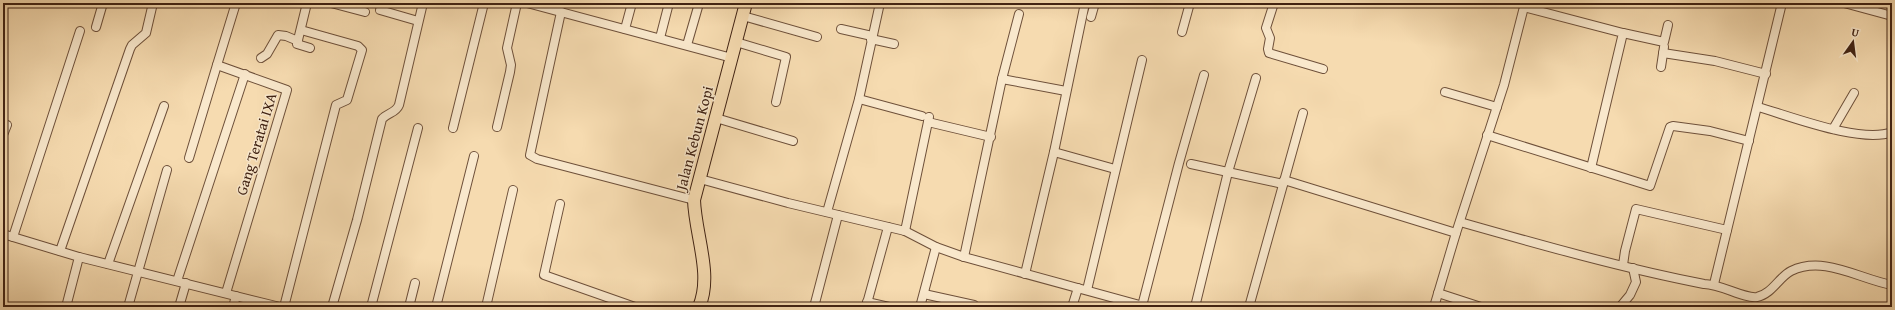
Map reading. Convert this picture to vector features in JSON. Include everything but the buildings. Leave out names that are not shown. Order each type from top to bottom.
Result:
[{"type":"main road","name":"Jalan Kebun Kopi","points":[[699,307],[703,296],[705,280],[694,216],[694,200],[746,3]]},
{"type":"street","points":[[96,27],[103,3]]},
{"type":"street","points":[[60,250],[130,49],[132,45],[146,33],[153,3]]},
{"type":"street","points":[[189,158],[236,3]]},
{"type":"street","points":[[298,43],[307,3]]},
{"type":"street","points":[[331,3],[365,12]]},
{"type":"street","points":[[332,307],[357,220],[382,119],[398,108],[423,3]]},
{"type":"street","points":[[453,128],[484,3]]},
{"type":"street","points":[[497,127],[510,72],[511,65],[507,48],[517,3]]},
{"type":"street","points":[[625,29],[632,3]]},
{"type":"street","points":[[660,38],[669,3]]},
{"type":"street","points":[[827,212],[859,99],[880,3]]},
{"type":"street","points":[[1024,274],[1054,152],[1086,3]]},
{"type":"street","points":[[1091,17],[1095,3]]},
{"type":"street","points":[[1182,32],[1190,3]]},
{"type":"street","points":[[1274,3],[1266,28],[1270,38],[1268,49],[1269,53],[1323,69]]},
{"type":"street","points":[[1714,284],[1782,3]]},
{"type":"street","points":[[1844,3],[1892,16]]},
{"type":"street","points":[[533,4],[732,58]]},
{"type":"street","points":[[1434,307],[1496,107],[1525,5],[1623,34],[1664,42]]},
{"type":"street","points":[[687,45],[698,7]]},
{"type":"street","points":[[380,10],[418,21]]},
{"type":"street","points":[[561,12],[530,155],[537,159],[694,200]]},
{"type":"street","points":[[964,256],[991,137],[1002,79],[1019,14]]},
{"type":"street","points":[[743,16],[817,37]]},
{"type":"street","points":[[1661,67],[1668,25]]},
{"type":"street","points":[[841,29],[894,44]]},
{"type":"street","points":[[284,307],[336,105],[347,100],[362,50],[358,46],[301,30]]},
{"type":"street","points":[[13,237],[80,31]]},
{"type":"street","points":[[1591,168],[1623,34]]},
{"type":"street","points":[[262,58],[267,54],[278,35],[286,36],[310,48]]},
{"type":"street","points":[[736,42],[786,57],[776,102]]},
{"type":"street","points":[[1663,53],[1715,61],[1766,74]]},
{"type":"street","points":[[1087,290],[1142,60]]},
{"type":"street","name":"Gang Teratai IXA","points":[[217,65],[287,90],[226,293]]},
{"type":"street","points":[[177,281],[245,74]]},
{"type":"street","points":[[700,179],[888,227],[905,232],[936,247],[964,256],[1024,274],[1087,290],[1128,304],[1145,306],[1179,163],[1204,75]]},
{"type":"street","points":[[1195,307],[1228,172],[1256,78]]},
{"type":"street","points":[[1002,79],[1066,91]]},
{"type":"street","points":[[1445,92],[1496,107]]},
{"type":"street","points":[[1833,129],[1854,93]]},
{"type":"street","points":[[859,99],[991,137]]},
{"type":"street","points":[[108,264],[164,106]]},
{"type":"street","points":[[1758,107],[1833,129],[1862,135],[1886,135],[1892,132]]},
{"type":"street","points":[[1249,307],[1303,113]]},
{"type":"street","points":[[716,118],[793,141]]},
{"type":"street","points":[[905,232],[927,118]]},
{"type":"street","points":[[3,135],[7,126]]},
{"type":"street","points":[[1487,135],[1650,186],[1668,130],[1673,126],[1710,130],[1749,141]]},
{"type":"street","points":[[371,307],[418,128]]},
{"type":"street","points":[[1054,152],[1116,169]]},
{"type":"street","points":[[436,307],[474,156]]},
{"type":"street","points":[[1191,164],[1284,182],[1456,232]]},
{"type":"street","points":[[128,307],[167,170]]},
{"type":"street","points":[[486,307],[513,190]]},
{"type":"street","points":[[560,204],[544,275],[635,307]]},
{"type":"street","points":[[1623,265],[1625,250],[1636,209],[1727,230]]},
{"type":"street","points":[[814,307],[838,215]]},
{"type":"street","points":[[1460,222],[1570,253],[1698,282],[1714,284],[1756,297],[1772,288],[1787,273],[1800,267],[1810,266],[1828,266],[1892,285]]},
{"type":"street","points":[[888,227],[866,304],[889,307]]},
{"type":"street","points":[[3,234],[79,257],[226,293],[262,305],[280,307]]},
{"type":"street","points":[[920,307],[936,247]]},
{"type":"street","points":[[66,307],[79,257]]},
{"type":"street","points":[[1620,307],[1630,295],[1636,282],[1633,268]]},
{"type":"street","points":[[179,307],[186,283]]},
{"type":"street","points":[[409,307],[415,283]]},
{"type":"street","points":[[1072,307],[1078,288]]},
{"type":"street","points":[[1438,293],[1481,307]]},
{"type":"street","points":[[924,294],[974,305]]},
{"type":"street","points":[[233,307],[236,296]]}]
